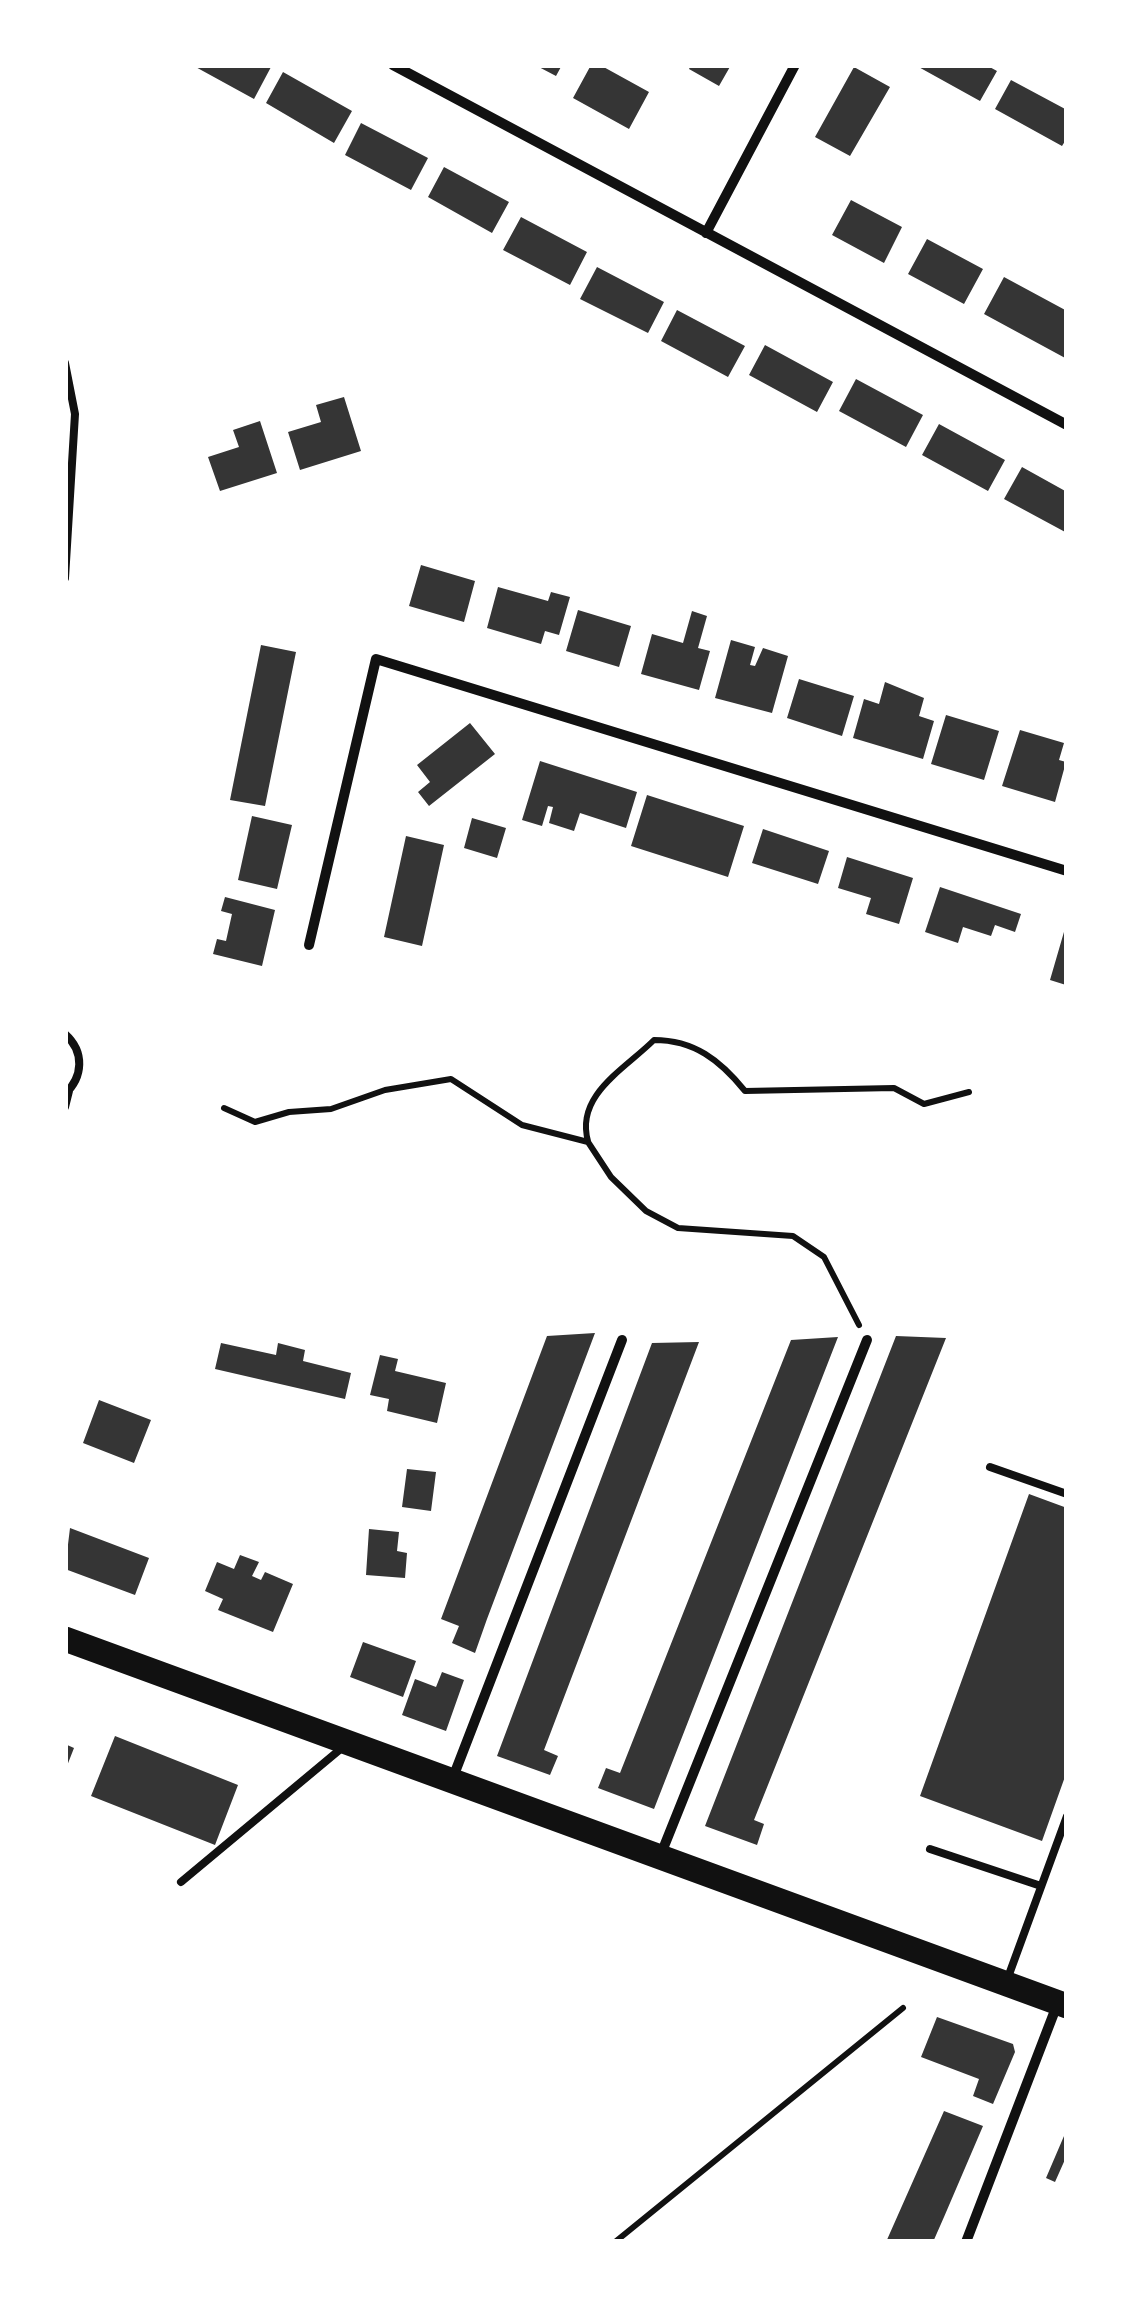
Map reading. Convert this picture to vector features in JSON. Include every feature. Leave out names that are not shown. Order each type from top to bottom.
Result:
[{"type":"highway","points":[[65,1638],[1063,2005]]},
{"type":"street","points":[[393,65],[1067,425]]},
{"type":"street","points":[[706,233],[796,65]]},
{"type":"street","points":[[309,945],[376,659],[1067,872]]},
{"type":"street","points":[[452,1781],[622,1340]]},
{"type":"street","points":[[659,1859],[866,1340]]},
{"type":"street","points":[[966,2242],[1063,2005]]},
{"type":"lane","points":[[65,363],[75,414],[65,578]]},
{"type":"lane","points":[[65,1034],[80,1060],[65,1107]]},
{"type":"lane","points":[[990,1467],[1067,1494]]},
{"type":"lane","points":[[181,1882],[348,1743]]},
{"type":"lane","points":[[1006,1984],[1067,1816]]},
{"type":"lane","points":[[930,1849],[1041,1886]]},
{"type":"path","points":[[866,1340],[824,1257],[793,1236],[678,1228],[646,1212],[611,1178],[588,1142],[584,1126],[596,1090],[617,1077],[654,1040],[683,1040],[725,1066],[745,1091],[894,1088],[924,1104],[969,1092]]},
{"type":"path","points":[[224,1108],[255,1122],[289,1112],[331,1109],[385,1090],[452,1079],[522,1125],[588,1142]]},
{"type":"path","points":[[615,2242],[903,2008]]},
{"type":"building","points":[[192,65],[268,65],[271,67],[254,99]]},
{"type":"building","points":[[535,65],[562,65],[556,76]]},
{"type":"building","points":[[591,65],[600,65],[649,92],[629,129],[573,98]]},
{"type":"building","points":[[691,65],[731,65],[719,86],[689,69]]},
{"type":"building","points":[[915,65],[986,65],[997,71],[980,101]]},
{"type":"building","points":[[854,67],[890,87],[850,156],[815,137]]},
{"type":"building","points":[[283,72],[352,111],[334,143],[266,103]]},
{"type":"building","points":[[1011,80],[1067,110],[1067,138],[1062,146],[995,109]]},
{"type":"building","points":[[361,123],[428,158],[411,190],[345,155]]},
{"type":"building","points":[[444,167],[509,202],[492,233],[428,197]]},
{"type":"building","points":[[851,200],[902,227],[884,263],[832,235]]},
{"type":"building","points":[[521,217],[587,252],[570,285],[503,250]]},
{"type":"building","points":[[927,239],[983,269],[964,304],[908,274]]},
{"type":"building","points":[[597,267],[664,302],[648,333],[580,299]]},
{"type":"building","points":[[1004,277],[1067,311],[1067,359],[984,314]]},
{"type":"building","points":[[677,310],[745,346],[728,377],[661,341]]},
{"type":"building","points":[[765,345],[833,382],[817,412],[749,375]]},
{"type":"building","points":[[856,379],[923,415],[906,447],[839,411]]},
{"type":"building","points":[[344,397],[361,451],[300,470],[288,432],[321,422],[316,405]]},
{"type":"building","points":[[260,421],[277,473],[220,491],[208,457],[239,447],[233,430]]},
{"type":"building","points":[[939,424],[1005,460],[988,491],[922,455]]},
{"type":"building","points":[[1022,467],[1067,492],[1067,533],[1004,499]]},
{"type":"building","points":[[421,565],[475,581],[464,622],[409,606]]},
{"type":"building","points":[[498,587],[548,601],[551,592],[570,597],[559,635],[545,631],[541,644],[487,628]]},
{"type":"building","points":[[578,610],[631,626],[619,667],[566,651]]},
{"type":"building","points":[[692,611],[707,616],[698,648],[710,651],[699,690],[641,674],[652,634],[683,643]]},
{"type":"building","points":[[731,640],[755,647],[750,665],[755,666],[763,648],[788,656],[772,713],[715,698]]},
{"type":"building","points":[[261,645],[296,652],[265,806],[230,800]]},
{"type":"building","points":[[799,679],[854,696],[842,736],[787,718]]},
{"type":"building","points":[[885,682],[924,698],[919,716],[934,721],[923,759],[853,738],[864,699],[879,704]]},
{"type":"building","points":[[946,715],[999,731],[984,780],[931,764]]},
{"type":"building","points":[[470,723],[495,754],[429,806],[418,792],[430,782],[417,765]]},
{"type":"building","points":[[1020,730],[1064,743],[1059,760],[1066,762],[1055,802],[1002,786]]},
{"type":"building","points":[[540,761],[637,792],[626,828],[580,813],[574,831],[549,823],[553,807],[548,806],[542,826],[522,820]]},
{"type":"building","points":[[647,795],[744,826],[728,877],[631,846]]},
{"type":"building","points":[[252,816],[292,825],[277,889],[238,880]]},
{"type":"building","points":[[472,818],[506,828],[497,858],[464,848]]},
{"type":"building","points":[[763,829],[829,851],[818,884],[752,863]]},
{"type":"building","points":[[406,836],[444,845],[422,946],[384,937]]},
{"type":"building","points":[[847,857],[913,878],[899,924],[866,914],[871,898],[838,888]]},
{"type":"building","points":[[940,887],[1021,914],[1015,932],[995,925],[991,936],[963,927],[958,943],[925,932]]},
{"type":"building","points":[[225,897],[275,910],[262,966],[213,954],[217,939],[226,941],[232,914],[221,911]]},
{"type":"building","points":[[1067,925],[1066,985],[1050,980]]},
{"type":"building","points":[[595,1333],[475,1653],[452,1643],[459,1626],[441,1619],[547,1336]]},
{"type":"building","points":[[896,1336],[946,1338],[754,1820],[764,1824],[757,1845],[705,1826]]},
{"type":"building","points":[[838,1337],[654,1809],[598,1788],[606,1768],[620,1773],[791,1340]]},
{"type":"building","points":[[699,1342],[544,1750],[558,1756],[550,1775],[497,1756],[652,1343]]},
{"type":"building","points":[[221,1343],[276,1355],[278,1343],[305,1350],[303,1361],[351,1373],[345,1399],[215,1369]]},
{"type":"building","points":[[380,1355],[398,1359],[395,1371],[446,1383],[437,1423],[387,1411],[389,1399],[370,1395]]},
{"type":"building","points":[[99,1400],[151,1420],[134,1463],[83,1443]]},
{"type":"building","points":[[407,1469],[436,1472],[431,1511],[402,1507]]},
{"type":"building","points":[[1029,1494],[1067,1508],[1067,1771],[1042,1841],[920,1796]]},
{"type":"building","points":[[70,1528],[149,1558],[135,1595],[65,1569]]},
{"type":"building","points":[[369,1529],[399,1532],[397,1551],[407,1553],[405,1578],[366,1575]]},
{"type":"building","points":[[240,1555],[259,1562],[252,1576],[261,1580],[265,1572],[293,1584],[273,1632],[218,1610],[223,1599],[205,1591],[217,1562],[234,1569]]},
{"type":"building","points":[[363,1642],[416,1661],[403,1697],[350,1677]]},
{"type":"building","points":[[442,1672],[464,1680],[446,1731],[402,1715],[415,1679],[436,1687]]},
{"type":"building","points":[[115,1736],[238,1785],[215,1845],[91,1796]]},
{"type":"building","points":[[65,1744],[74,1748],[65,1771]]},
{"type":"building","points":[[937,2017],[1013,2044],[1015,2052],[993,2104],[973,2096],[979,2079],[921,2057]]},
{"type":"building","points":[[944,2111],[983,2126],[933,2242],[886,2242]]},
{"type":"building","points":[[1067,2129],[1067,2155],[1055,2182],[1046,2178]]}]
